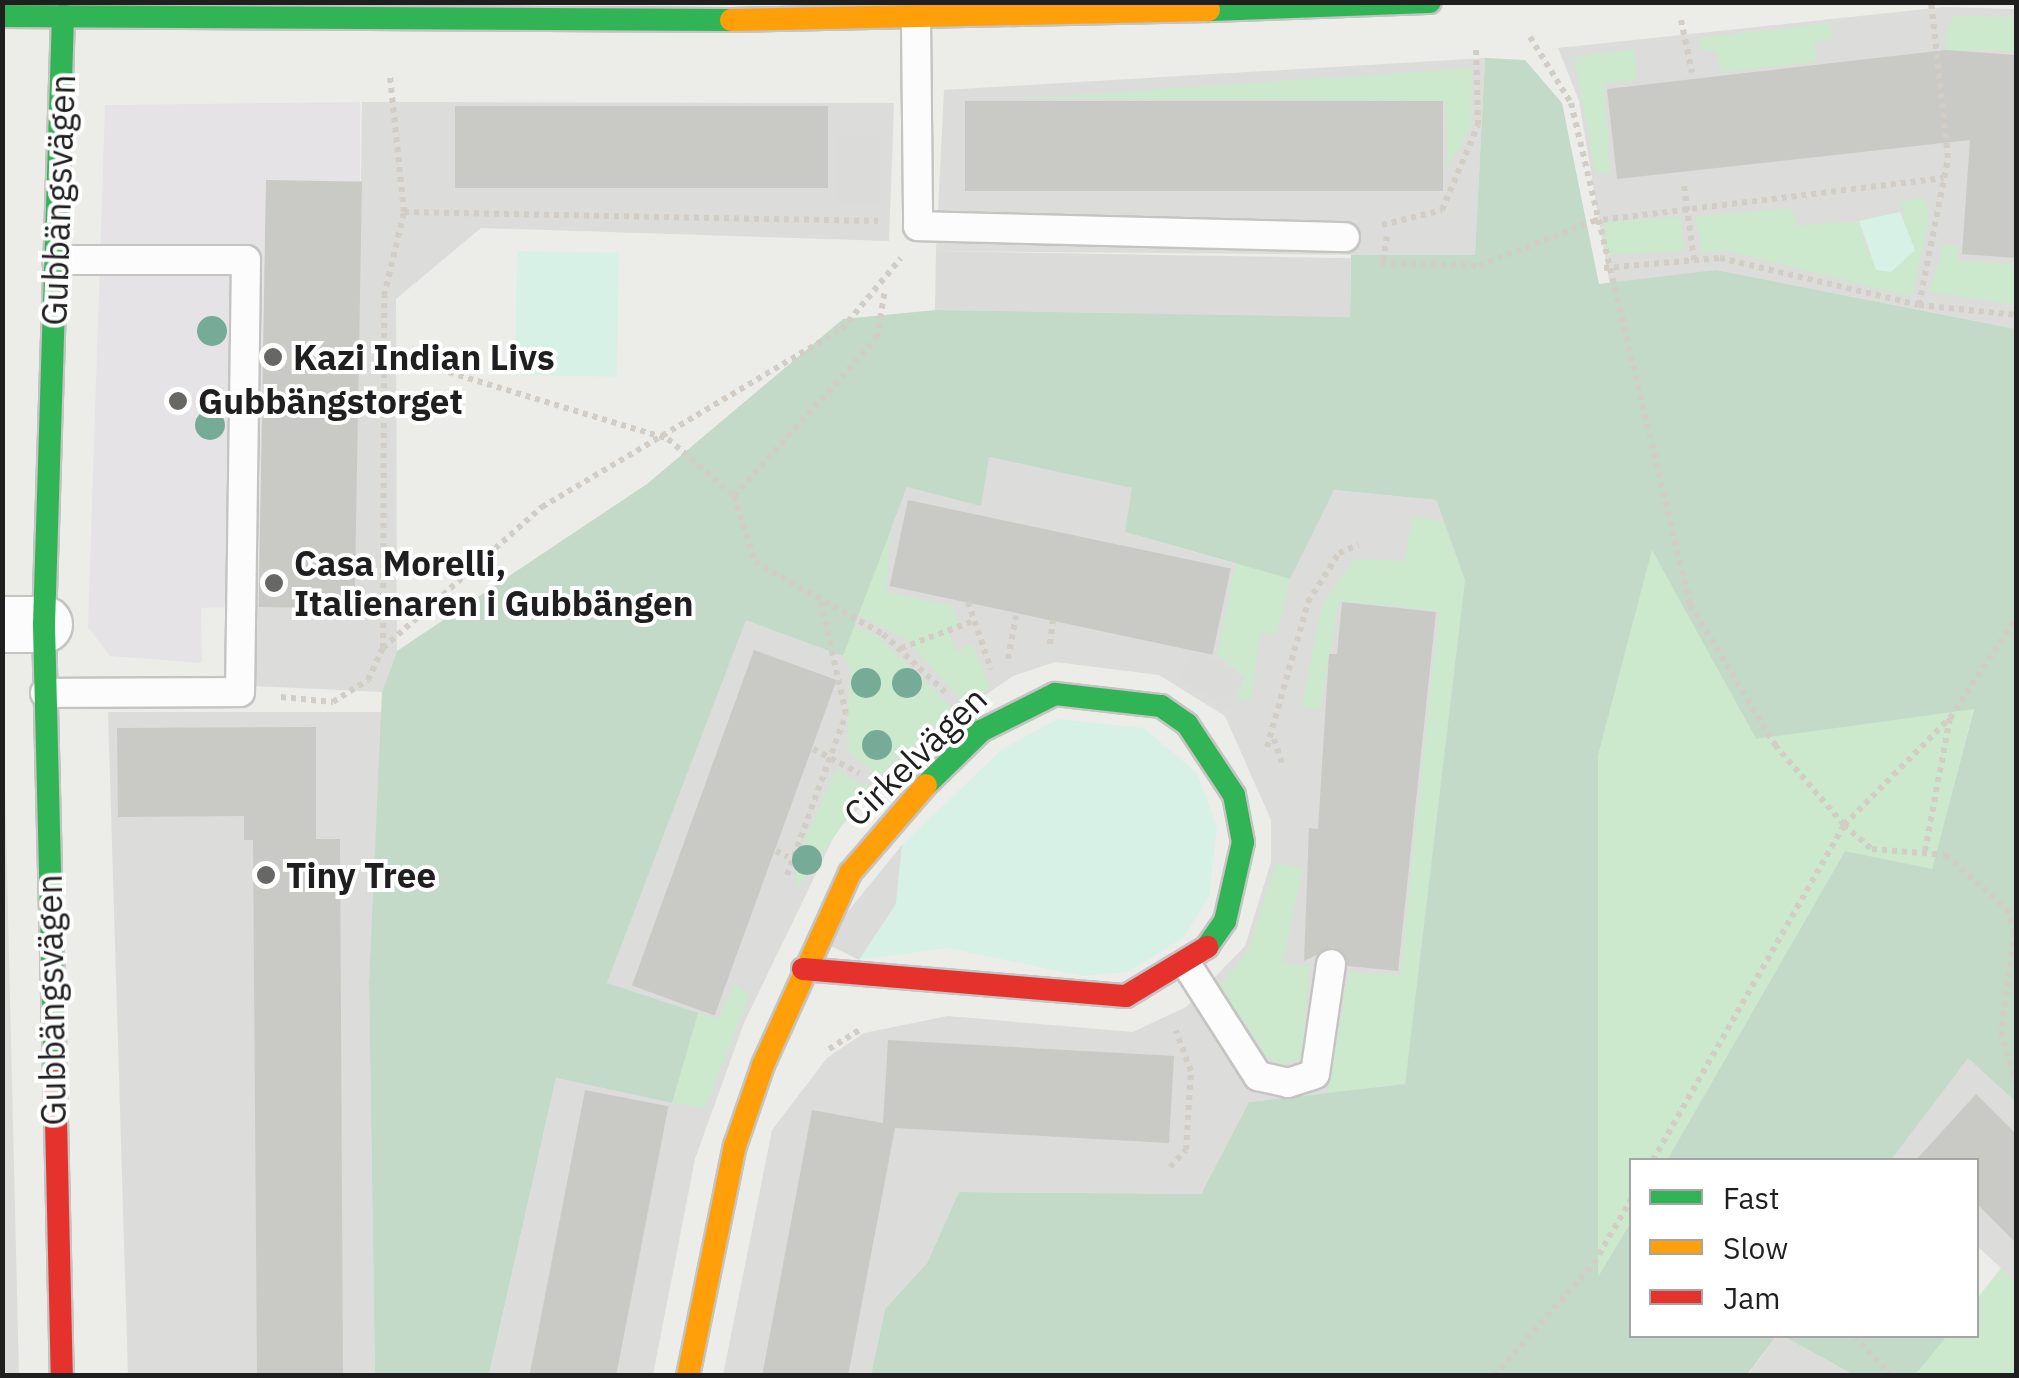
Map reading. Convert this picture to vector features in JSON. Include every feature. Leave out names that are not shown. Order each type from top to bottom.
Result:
[{"type":"street","points":[[2,16],[63,9],[916,21],[1430,2]]},
{"type":"street","name":"Gubbängsvägen","points":[[62,1376],[45,693],[23,624],[57,260],[63,9]]},
{"type":"street","name":"Cirkelvägen","points":[[688,1376],[735,1146],[803,970],[877,833],[973,723],[1017,706],[1088,693],[1160,706],[1187,724],[1234,795],[1242,842],[1226,922],[1195,977],[1126,996],[803,970]]},
{"type":"lane","points":[[916,21],[918,226],[1345,237]]},
{"type":"lane","points":[[45,693],[240,692],[246,260],[57,260]]},
{"type":"lane","points":[[1195,977],[1258,1076],[1288,1083],[1314,1074],[1332,964]]},
{"type":"path","points":[[1919,305],[1943,178],[1931,2]]},
{"type":"path","points":[[1681,20],[1692,72]]},
{"type":"path","points":[[1530,37],[1571,103],[1604,268],[1690,604],[1775,745],[1844,825],[1872,849],[1925,852],[1971,870],[2007,908],[2014,932],[2002,1032],[2016,1084]]},
{"type":"path","points":[[1376,226],[1442,210],[1478,125],[1476,47]]},
{"type":"path","points":[[384,648],[382,352],[404,212],[390,77]]},
{"type":"path","points":[[1381,263],[1479,266],[1594,221],[1943,178]]},
{"type":"path","points":[[1684,186],[1694,260]]},
{"type":"path","points":[[240,692],[334,702],[368,680],[384,648],[542,507],[668,439],[842,328],[886,286],[918,226],[404,212]]},
{"type":"path","points":[[1604,268],[1720,258],[1919,305],[2016,314]]},
{"type":"path","points":[[734,496],[878,338],[886,286]]},
{"type":"path","points":[[382,352],[668,439],[734,496],[755,562],[900,648],[973,723],[1000,688],[971,622],[968,602]]},
{"type":"path","points":[[1262,753],[1274,739],[1308,602],[1339,553],[1358,545]]},
{"type":"path","points":[[788,894],[788,857],[846,714],[821,600]]},
{"type":"path","points":[[1653,1158],[1844,825],[1950,718],[2016,618]]},
{"type":"path","points":[[900,648],[971,622]]},
{"type":"path","points":[[1925,852],[1950,718]]},
{"type":"path","points":[[813,749],[869,779]]},
{"type":"path","points":[[776,851],[788,857]]},
{"type":"path","points":[[1170,1167],[1186,1150],[1191,1071],[1169,1010],[1195,977]]},
{"type":"path","points":[[818,1060],[872,1022]]},
{"type":"path","points":[[1494,1376],[1594,1262],[1629,1203]]},
{"type":"path","points":[[1856,1338],[1892,1376]]},
{"type":"shaded area","points":[[1944,7],[2016,9],[2016,329],[1716,270],[1610,286],[1579,101],[1558,48]]},
{"type":"shaded area","points":[[1485,58],[1475,256],[936,251],[944,90]]},
{"type":"shaded area","name":"Gubbängstorget","points":[[360,102],[360,181],[266,180],[261,606],[201,608],[202,663],[110,656],[88,627],[105,105]]},
{"type":"shaded area","points":[[362,102],[894,103],[889,241],[481,228],[396,299],[397,651],[382,692],[254,686],[266,180],[361,181]]},
{"type":"shaded area","points":[[880,135],[881,202],[837,203],[836,136]]},
{"type":"shaded area","points":[[936,251],[1351,258],[1350,317],[935,310]]},
{"type":"shaded area","points":[[989,457],[1133,488],[1125,532],[1289,579],[1333,490],[1436,500],[1465,580],[1405,1084],[1249,1102],[1201,1194],[959,1192],[927,1263],[885,1309],[871,1375],[723,1375],[772,1130],[827,1058],[864,1033],[948,1016],[1133,1032],[1186,1007],[1245,946],[1271,862],[1271,820],[1225,716],[1159,675],[1055,662],[1013,676],[950,719],[837,830],[744,1023],[695,1159],[653,1375],[489,1376],[556,1078],[672,1103],[607,983],[746,619],[843,656],[907,487]]},
{"type":"shaded area","points":[[1195,651],[1244,677],[1227,708],[1176,677]]},
{"type":"shaded area","points":[[3,706],[19,1375],[19,1376],[2,1375]]},
{"type":"shaded area","points":[[108,712],[382,712],[369,983],[375,1375],[128,1375]]},
{"type":"shaded area","points":[[902,845],[896,904],[859,960],[823,942]]},
{"type":"shaded area","points":[[1968,1057],[2016,1102],[2016,1375],[1914,1375],[1945,1338],[1979,1338],[1979,1296],[2001,1268],[1979,1248],[1979,1158],[1892,1158]]},
{"type":"shaded area","points":[[1775,1338],[1787,1338],[1854,1375],[1747,1376]]},
{"type":"green space","points":[[1953,16],[2016,17],[2016,52],[1970,49],[1956,148],[1945,38]]},
{"type":"green space","points":[[1830,23],[1832,39],[1814,42],[1816,62],[1720,72],[1717,50],[1700,50],[1698,38]]},
{"type":"green space","points":[[1634,49],[1637,80],[1604,83],[1610,172],[1596,175],[1574,57]]},
{"type":"green space","points":[[1485,58],[1525,60],[1562,103],[1599,284],[1716,270],[2016,329],[2016,1102],[1968,1058],[1893,1158],[1668,1158],[1845,851],[1932,869],[1974,709],[1756,739],[1652,550],[1598,756],[1598,1277],[1629,1225],[1629,1338],[1775,1338],[1747,1375],[871,1375],[885,1309],[927,1263],[959,1192],[1201,1194],[1249,1102],[1405,1084],[1465,580],[1436,500],[1334,490],[1290,579],[1125,532],[1132,488],[989,457],[981,506],[907,487],[843,656],[746,620],[607,983],[698,1013],[672,1103],[556,1078],[489,1375],[375,1376],[369,983],[382,692],[397,651],[647,484],[843,319],[936,310],[1350,314],[1351,255],[1475,255]]},
{"type":"green space","points":[[1472,68],[1471,128],[1447,168],[1446,101],[1016,99]]},
{"type":"green space","points":[[1924,198],[1930,215],[1912,297],[1726,250],[1703,253],[1695,217],[1791,208],[1797,226],[1859,221],[1867,255],[1906,235],[1902,202]]},
{"type":"green space","points":[[1900,212],[1915,250],[1891,272],[1876,270],[1859,221]]},
{"type":"green space","points":[[1681,217],[1683,251],[1606,255],[1604,221]]},
{"type":"green space","points":[[1944,245],[1958,246],[1958,261],[2016,264],[2016,305],[1929,292]]},
{"type":"green space","points":[[517,251],[619,253],[617,377],[515,375]]},
{"type":"green space","points":[[1412,517],[1443,522],[1465,580],[1405,1084],[1328,1093],[1349,971],[1400,976],[1439,611],[1339,601],[1320,708],[1302,706],[1322,604],[1354,559],[1405,561]]},
{"type":"green space","points":[[891,527],[886,592],[954,606],[958,625],[948,631],[956,652],[972,643],[990,687],[964,704],[906,639],[859,615]]},
{"type":"green space","points":[[1652,549],[1756,739],[1974,708],[1932,870],[1845,851],[1668,1158],[1629,1158],[1629,1226],[1598,1280],[1598,756]]},
{"type":"green space","points":[[1236,563],[1290,579],[1277,634],[1260,633],[1251,700],[1237,700],[1244,677],[1217,655]]},
{"type":"green space","points":[[828,616],[878,636],[954,710],[878,776],[847,751],[850,669]]},
{"type":"green space","points":[[1058,719],[1144,728],[1197,773],[1217,826],[1209,897],[1183,938],[1128,972],[1082,976],[947,948],[859,960],[896,904],[902,845],[1002,749]]},
{"type":"green space","points":[[836,769],[869,788],[796,890],[796,859]]},
{"type":"green space","points":[[1276,864],[1303,867],[1283,963],[1310,966],[1301,1057],[1285,1065],[1268,1058],[1220,986],[1249,949]]},
{"type":"green space","points":[[735,983],[749,996],[705,1108],[672,1103],[698,1013],[718,1019]]},
{"type":"green space","points":[[2001,1268],[2016,1283],[2016,1375],[1914,1376],[1945,1338],[1979,1338],[1979,1296]]},
{"type":"green space","points":[[1787,1338],[1945,1338],[1914,1376],[1854,1375]]},
{"type":"building","points":[[1946,50],[2016,55],[2016,258],[1962,254],[1970,140],[1617,179],[1607,89]]},
{"type":"building","points":[[965,101],[1443,101],[1443,191],[965,191]]},
{"type":"building","points":[[455,106],[828,106],[828,188],[455,188]]},
{"type":"building","points":[[266,180],[362,182],[355,609],[259,607]]},
{"type":"building","points":[[908,500],[1231,569],[1212,655],[890,586]]},
{"type":"building","points":[[1342,602],[1436,612],[1398,971],[1348,966],[1333,947],[1304,961],[1309,828],[1318,829],[1329,654],[1337,654]]},
{"type":"building","points":[[754,650],[837,680],[715,1016],[632,985]]},
{"type":"building","points":[[316,727],[316,839],[340,839],[343,1376],[257,1376],[253,840],[244,840],[244,816],[118,817],[117,728]]},
{"type":"building","points":[[888,1040],[1174,1056],[1169,1143],[895,1128],[848,1376],[762,1376],[812,1110],[883,1123]]},
{"type":"building","points":[[585,1090],[668,1106],[616,1376],[529,1376]]},
{"type":"building","points":[[1976,1094],[2016,1134],[2016,1243],[1979,1206],[1979,1158],[1918,1158]]},
{"type":"traffic: fast","points":[[1209,10],[1430,2]]},
{"type":"traffic: fast","points":[[55,1076],[44,624],[63,15]]},
{"type":"traffic: fast","points":[[2,16],[731,20]]},
{"type":"traffic: fast","points":[[926,785],[981,731],[1055,694],[1161,706],[1187,724],[1234,795],[1243,842],[1225,921],[1207,947]]},
{"type":"traffic: slow","points":[[731,20],[1209,10]]},
{"type":"traffic: slow","points":[[688,1376],[735,1146],[763,1065],[850,873],[926,785]]},
{"type":"traffic: jam","points":[[803,969],[1126,996],[1207,947]]},
{"type":"traffic: jam","points":[[55,1076],[62,1376]]},
{"type":"place","name":"Kazi Indian Livs","points":[[273,357]]},
{"type":"place","name":"Gubbängstorget","points":[[178,401]]},
{"type":"place","name":"Casa Morelli, Italienaren i Gubbängen","points":[[274,583]]},
{"type":"place","name":"Tiny Tree","points":[[266,875]]}]
